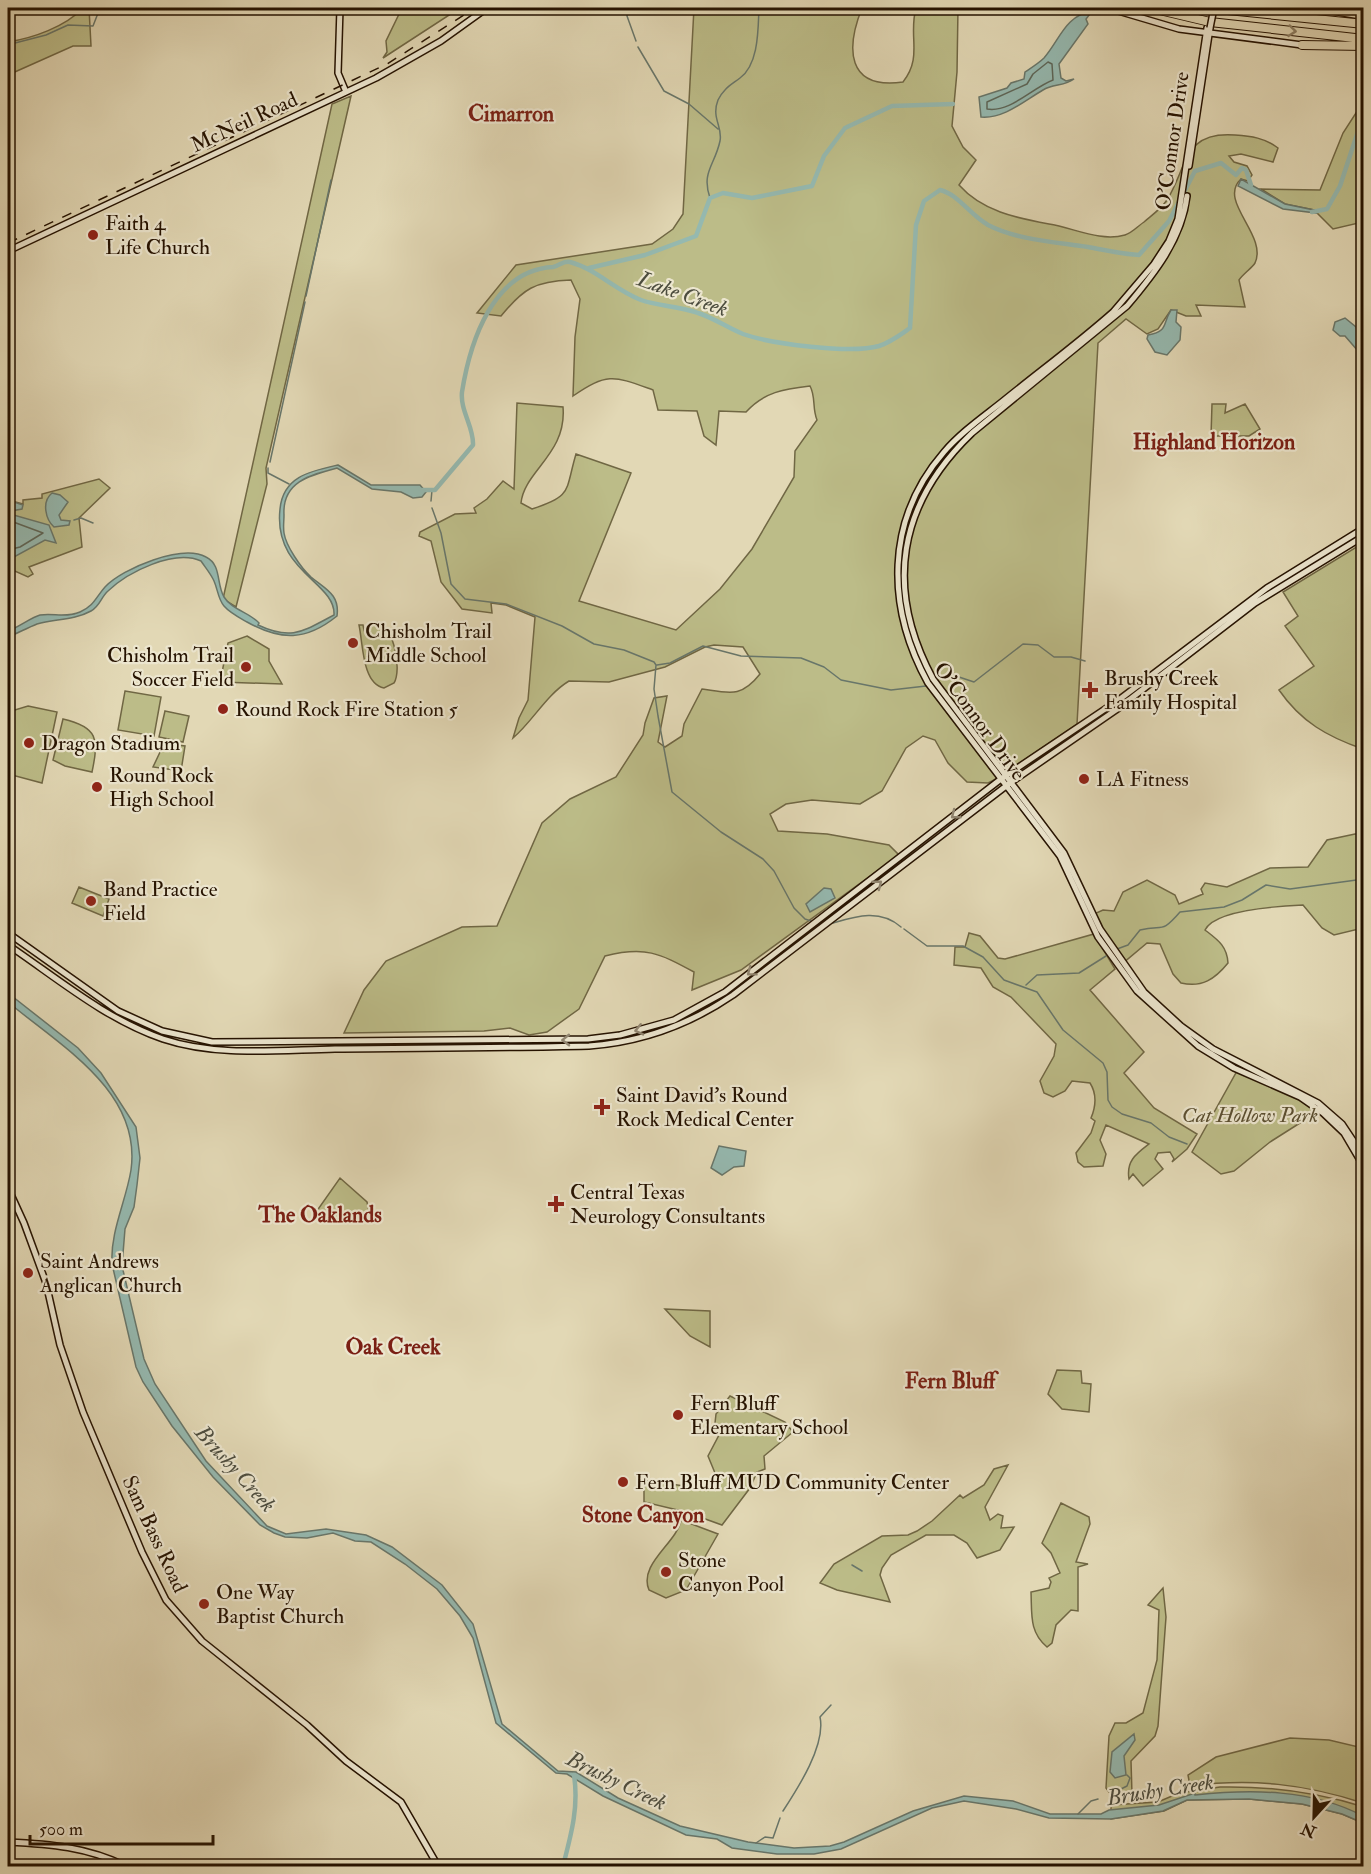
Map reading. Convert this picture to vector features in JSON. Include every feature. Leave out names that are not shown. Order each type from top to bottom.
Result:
[{"type":"highway","points":[[1151,8],[1210,22],[1364,39]]},
{"type":"highway","points":[[1210,8],[1364,24]]},
{"type":"highway","points":[[1321,8],[1364,15]]},
{"type":"highway","points":[[1302,45],[1364,46]]},
{"type":"main road","points":[[340,8],[338,64],[347,91]]},
{"type":"main road","name":"McNeil Road","points":[[8,251],[347,91],[422,53],[487,8]]},
{"type":"main road","points":[[1108,8],[1193,31],[1208,31],[1302,45]]},
{"type":"main road","name":"O'Connor Drive","points":[[1187,164],[1210,8]]},
{"type":"main road","points":[[1193,31],[1201,39],[1204,48]]},
{"type":"main road","name":"O'Connor Drive","points":[[1208,31],[1183,200],[1169,242],[1132,300],[1113,320],[972,433],[950,454],[923,493],[909,531],[904,567],[905,603],[920,656],[947,700],[1003,778],[1063,851],[1100,929],[1118,958],[1147,996],[1181,1026],[1213,1049],[1318,1102],[1342,1124],[1364,1157]]},
{"type":"main road","points":[[8,939],[104,1011],[198,1047],[238,1050],[543,1040],[620,1035],[679,1018],[718,996],[1003,778],[1120,699],[1218,623],[1360,535],[1364,529]]},
{"type":"main road","points":[[149,1030],[199,1040],[232,1043],[458,1048],[615,1044],[683,1025],[733,995],[1008,784],[1109,715],[1276,590],[1323,557],[1364,536]]},
{"type":"main road","points":[[1109,715],[1120,699]]},
{"type":"main road","points":[[1099,721],[1103,716],[1102,711]]},
{"type":"main road","name":"O'Connor Drive","points":[[1008,784],[1027,813],[1041,826],[1069,871],[1083,906],[1105,948],[1149,1004],[1178,1031],[1209,1052],[1316,1107],[1344,1133],[1364,1167]]},
{"type":"main road","points":[[815,932],[844,908],[851,896]]},
{"type":"main road","points":[[790,951],[788,949],[794,943],[834,912],[838,906]]},
{"type":"main road","points":[[8,939],[48,967]]},
{"type":"main road","points":[[458,1048],[464,1044],[510,1040]]},
{"type":"main road","points":[[543,1040],[543,1047]]},
{"type":"main road","points":[[394,1048],[442,1042]]},
{"type":"main road","points":[[198,1047],[230,1047],[232,1043]]},
{"type":"main road","points":[[238,1050],[242,1046],[280,1043]]},
{"type":"main road","name":"Sam Bass Road","points":[[8,1188],[27,1230],[46,1283],[60,1345],[83,1412],[134,1533],[166,1600],[202,1641],[305,1724],[346,1761],[401,1802],[438,1866]]},
{"type":"main road","points":[[8,1842],[63,1845],[126,1866]]},
{"type":"green space","points":[[83,8],[89,8],[91,46],[73,46],[8,75],[8,42],[48,31],[67,21]]},
{"type":"green space","points":[[402,8],[460,8],[383,58],[387,52],[386,41]]},
{"type":"green space","points":[[694,8],[862,8],[854,38],[855,63],[861,73],[870,79],[884,83],[903,82],[909,73],[914,55],[913,28],[916,8],[958,8],[957,72],[952,126],[963,147],[976,160],[959,185],[968,194],[989,207],[1024,219],[1097,236],[1125,235],[1133,231],[1165,203],[1189,153],[1205,139],[1218,135],[1241,135],[1268,142],[1278,148],[1273,162],[1241,154],[1229,156],[1234,162],[1247,166],[1252,175],[1248,181],[1241,179],[1235,188],[1238,208],[1255,241],[1257,252],[1255,263],[1239,280],[1245,307],[1196,305],[1201,316],[1186,316],[1171,310],[1158,329],[1147,334],[1126,319],[1098,343],[1077,724],[988,783],[967,782],[948,763],[935,740],[923,736],[906,748],[882,791],[860,804],[812,800],[786,804],[770,814],[778,831],[827,834],[889,845],[899,855],[741,970],[692,990],[694,972],[682,965],[651,953],[619,953],[605,956],[579,1009],[547,1032],[529,1035],[510,1028],[484,1031],[344,1033],[364,990],[386,961],[462,927],[497,926],[542,823],[570,799],[616,777],[643,735],[654,698],[667,696],[658,742],[665,747],[682,736],[684,724],[702,689],[734,692],[747,687],[760,674],[743,647],[714,645],[705,647],[665,667],[609,682],[569,681],[553,693],[513,738],[528,700],[535,617],[506,605],[491,603],[492,613],[462,609],[441,582],[431,541],[419,536],[420,532],[455,514],[476,513],[474,508],[487,499],[503,481],[514,489],[517,403],[563,407],[559,437],[529,481],[521,503],[532,509],[561,496],[568,484],[576,454],[631,473],[579,601],[676,630],[720,589],[752,549],[794,477],[795,451],[817,420],[810,386],[767,396],[746,412],[719,411],[716,445],[704,436],[697,411],[658,410],[653,390],[640,385],[620,379],[603,380],[573,396],[575,337],[580,299],[571,280],[548,282],[531,288],[516,299],[501,316],[477,313],[516,265],[652,244],[673,229],[683,214]]},
{"type":"green space","points":[[351,96],[266,468],[267,484],[236,607],[223,599],[332,104]]},
{"type":"green space","points":[[1363,102],[1363,222],[1333,229],[1314,210],[1285,204],[1261,189],[1320,190],[1343,133]]},
{"type":"green space","points":[[1212,404],[1226,404],[1225,413],[1245,404],[1260,429],[1249,436],[1211,436]]},
{"type":"green space","points":[[99,479],[110,488],[79,518],[82,547],[29,567],[33,574],[28,577],[8,568],[8,500],[23,504],[23,500],[42,498],[42,494]]},
{"type":"green space","points":[[1363,543],[1363,749],[1338,739],[1306,720],[1279,690],[1314,666],[1285,626],[1298,616],[1283,592]]},
{"type":"green space","points":[[378,622],[388,632],[397,659],[394,683],[384,688],[371,679],[367,671],[359,625],[363,625],[364,630],[369,624]]},
{"type":"green space","points":[[247,636],[269,649],[269,661],[282,684],[220,682],[228,643]]},
{"type":"green space","points":[[125,691],[161,697],[154,736],[118,730]]},
{"type":"green space","name":"Dragon Stadium","points":[[28,706],[57,712],[42,783],[8,774],[8,712]]},
{"type":"green space","points":[[165,711],[189,716],[183,742],[159,737]]},
{"type":"green space","points":[[63,719],[83,726],[93,736],[95,751],[92,772],[65,766],[53,760]]},
{"type":"green space","points":[[177,745],[185,746],[181,771],[153,767],[161,750]]},
{"type":"green space","points":[[1363,834],[1363,928],[1334,935],[1322,928],[1303,905],[1249,910],[1221,917],[1205,930],[1224,948],[1228,963],[1213,978],[1202,983],[1181,983],[1173,974],[1160,944],[1147,943],[1123,963],[1094,914],[1103,910],[1114,911],[1123,892],[1147,880],[1175,895],[1179,904],[1203,894],[1201,889],[1205,883],[1227,887],[1270,868],[1308,867],[1327,840]]},
{"type":"green space","name":"Band Practice Field","points":[[79,887],[109,899],[103,916],[72,903]]},
{"type":"green space","points":[[969,933],[980,936],[998,958],[1005,959],[1094,934],[1115,969],[1090,990],[1144,1052],[1124,1073],[1154,1108],[1197,1134],[1187,1149],[1172,1162],[1174,1159],[1170,1152],[1158,1153],[1155,1159],[1163,1169],[1143,1186],[1133,1174],[1129,1179],[1128,1173],[1136,1155],[1149,1144],[1106,1125],[1100,1140],[1106,1154],[1103,1166],[1084,1167],[1078,1162],[1076,1153],[1091,1133],[1095,1121],[1091,1118],[1095,1100],[1094,1091],[1090,1083],[1072,1081],[1065,1091],[1053,1097],[1044,1093],[1040,1081],[1054,1056],[1056,1044],[1011,997],[993,987],[981,968],[954,965],[955,947],[965,947]]},
{"type":"green space","name":"Cat Hollow Park","points":[[1237,1071],[1296,1097],[1319,1111],[1270,1142],[1234,1171],[1221,1174],[1192,1152]]},
{"type":"green space","points":[[340,1178],[367,1202],[370,1215],[360,1222],[349,1216],[328,1222],[314,1215]]},
{"type":"green space","points":[[665,1309],[710,1311],[710,1347],[690,1336]]},
{"type":"green space","points":[[1057,1370],[1081,1371],[1082,1383],[1091,1384],[1089,1412],[1062,1409],[1048,1394]]},
{"type":"green space","points":[[730,1396],[785,1422],[793,1432],[764,1456],[765,1469],[757,1472],[750,1488],[722,1525],[686,1512],[644,1502],[644,1480],[684,1486],[712,1483],[715,1473],[708,1456],[719,1435],[714,1432],[716,1414]]},
{"type":"green space","points":[[1008,1465],[985,1507],[990,1520],[998,1514],[1003,1516],[1001,1528],[1014,1527],[1000,1550],[977,1558],[967,1543],[954,1535],[926,1535],[891,1555],[882,1568],[880,1575],[890,1602],[837,1590],[820,1583],[834,1564],[882,1536],[908,1535],[917,1531],[932,1521],[960,1495],[963,1498],[984,1485],[994,1469]]},
{"type":"green space","points":[[1061,1503],[1089,1517],[1090,1524],[1076,1562],[1088,1564],[1078,1567],[1078,1611],[1071,1610],[1056,1625],[1052,1643],[1047,1647],[1034,1629],[1031,1592],[1049,1588],[1051,1582],[1049,1578],[1060,1573],[1051,1553],[1042,1543]]},
{"type":"green space","points":[[681,1520],[718,1534],[686,1590],[666,1598],[649,1590],[647,1580],[653,1562],[673,1537]]},
{"type":"green space","points":[[1163,1588],[1166,1617],[1158,1726],[1155,1736],[1131,1761],[1132,1794],[1109,1792],[1106,1788],[1109,1736],[1115,1723],[1126,1723],[1143,1713],[1157,1660],[1159,1610],[1148,1605]]},
{"type":"green space","points":[[1290,1738],[1329,1740],[1363,1748],[1363,1803],[1320,1791],[1278,1784],[1235,1783],[1190,1786],[1188,1775],[1216,1757]]},
{"type":"green space","points":[[1220,1787],[1293,1791],[1328,1797],[1364,1807],[1363,1823],[1342,1814],[1302,1804],[1249,1799],[1187,1800],[1164,1811],[1111,1819],[1111,1805],[1158,1802],[1179,1793]]},
{"type":"water","points":[[1093,10],[1086,19],[1088,24],[1059,64],[1061,78],[1066,81],[1074,79],[1047,88],[1006,112],[981,117],[979,97],[1007,88],[1011,83],[1024,79],[1025,72],[1044,58],[1069,23],[1083,13]]},
{"type":"water","points":[[1241,179],[1285,204],[1314,210],[1316,213],[1283,209],[1238,186]]},
{"type":"water","points":[[1171,310],[1177,310],[1176,322],[1181,327],[1180,340],[1167,355],[1155,352],[1147,339],[1148,335],[1162,329]]},
{"type":"water","points":[[1345,318],[1356,327],[1362,348],[1358,351],[1345,336],[1340,336],[1333,330],[1335,322]]},
{"type":"water","points":[[338,465],[371,485],[420,485],[426,492],[422,497],[413,498],[401,492],[372,489],[337,468],[308,477],[293,487],[285,504],[285,538],[303,568],[334,597],[336,602],[337,616],[315,630],[293,636],[282,635],[271,633],[247,622],[224,606],[213,578],[201,561],[178,558],[152,564],[127,577],[108,591],[94,609],[85,614],[37,624],[8,637],[8,631],[37,616],[70,615],[85,610],[105,587],[125,572],[153,560],[183,554],[196,554],[211,560],[217,570],[224,597],[231,605],[255,619],[258,625],[270,630],[289,633],[323,621],[334,615],[332,604],[325,593],[295,562],[286,548],[280,530],[280,509],[282,498],[293,482],[309,473]]},
{"type":"water","points":[[52,493],[60,495],[68,502],[59,515],[61,520],[70,521],[69,525],[54,527],[49,520],[46,506]]},
{"type":"water","points":[[8,500],[23,505],[22,509],[11,511],[10,514],[49,525],[56,543],[45,540],[14,557],[9,556]]},
{"type":"water","points":[[824,888],[831,889],[835,898],[810,912],[806,904]]},
{"type":"water","points":[[8,993],[78,1048],[101,1073],[136,1127],[140,1158],[134,1207],[125,1229],[122,1266],[144,1359],[155,1384],[206,1461],[267,1526],[286,1534],[326,1529],[366,1535],[392,1547],[442,1585],[473,1624],[502,1724],[558,1771],[576,1772],[618,1798],[680,1826],[748,1842],[794,1848],[830,1846],[844,1842],[913,1811],[964,1796],[1013,1801],[1050,1814],[1101,1814],[1109,1810],[1159,1805],[1195,1793],[1195,1795],[1238,1792],[1281,1793],[1323,1800],[1343,1807],[1363,1816],[1363,1823],[1342,1814],[1302,1804],[1249,1799],[1187,1800],[1163,1811],[1111,1819],[1049,1818],[1016,1809],[964,1801],[932,1808],[841,1849],[814,1854],[777,1854],[732,1848],[717,1839],[686,1835],[603,1796],[567,1774],[556,1773],[496,1723],[473,1638],[460,1616],[437,1589],[405,1564],[371,1542],[355,1541],[333,1533],[307,1538],[285,1537],[260,1525],[213,1477],[172,1426],[143,1382],[136,1367],[112,1264],[113,1240],[131,1170],[131,1142],[124,1116],[110,1093],[93,1072],[8,1002]]},
{"type":"water","points":[[719,1146],[746,1151],[744,1166],[734,1167],[722,1175],[711,1168]]},
{"type":"water","points":[[1134,1734],[1135,1740],[1124,1756],[1126,1775],[1115,1778],[1110,1772],[1112,1752]]},
{"type":"waterway","points":[[8,58],[12,54],[12,45],[15,43],[46,35],[68,25],[93,26],[100,8]]},
{"type":"waterway","points":[[627,8],[627,16],[636,41]]},
{"type":"waterway","points":[[710,198],[708,175],[720,141],[716,106],[723,92],[740,78],[751,64],[756,46],[759,8]]},
{"type":"waterway","points":[[638,47],[664,91],[689,104],[718,129]]},
{"type":"waterway","points":[[589,268],[645,255],[696,236],[710,198],[723,193],[752,198],[812,186],[824,156],[845,128],[892,106],[953,104]]},
{"type":"waterway","name":"Lake Creek","points":[[1312,212],[1327,209],[1340,186],[1364,113]]},
{"type":"waterway","name":"Lake Creek","points":[[421,490],[435,490],[473,445],[462,392],[478,331],[500,295],[515,281],[532,271],[570,262],[588,269],[641,300],[691,311],[756,338],[811,347],[866,348],[888,342],[910,328],[916,225],[924,201],[940,190],[953,196],[988,225],[1011,234],[1139,255],[1169,221],[1195,171],[1221,163],[1236,175],[1242,168],[1246,170],[1251,185]]},
{"type":"waterway","points":[[306,296],[331,180]]},
{"type":"waterway","points":[[270,462],[305,302]]},
{"type":"waterway","points":[[268,468],[268,473],[289,484]]},
{"type":"waterway","points":[[431,501],[432,490]]},
{"type":"waterway","points":[[432,508],[441,533],[451,584],[465,599],[506,604],[562,626],[594,644],[624,650],[654,662],[656,665],[654,689],[672,792],[721,832],[763,859],[774,871],[794,908],[805,919],[811,921]]},
{"type":"waterway","points":[[74,520],[81,518],[93,523]]},
{"type":"waterway","points":[[937,678],[953,675],[974,682],[1023,644],[1038,645],[1054,657],[1071,657],[1085,661]]},
{"type":"waterway","points":[[657,665],[670,663],[703,646],[741,656],[801,658],[824,667],[841,680],[891,690],[926,686]]},
{"type":"waterway","points":[[1117,949],[1128,945],[1140,930],[1165,926],[1180,912],[1224,907],[1242,900],[1266,885],[1290,889],[1364,879]]},
{"type":"waterway","points":[[833,923],[860,916],[877,916],[893,921],[901,927]]},
{"type":"waterway","points":[[904,929],[927,946],[963,946],[983,957],[1004,980],[1037,992],[1063,1030],[1103,1063],[1107,1072],[1108,1100],[1112,1107],[1122,1114],[1151,1123],[1169,1137],[1187,1144]]},
{"type":"waterway","points":[[1026,985],[1037,975],[1079,973],[1106,956]]},
{"type":"waterway","points":[[852,1565],[862,1571]]},
{"type":"waterway","points":[[783,1811],[815,1753],[821,1728],[820,1717],[831,1705]]},
{"type":"waterway","name":"Brushy Creek","points":[[563,1866],[575,1810],[574,1775]]},
{"type":"waterway","name":"Brushy Creek","points":[[1116,1787],[1121,1789],[1127,1786],[1130,1778],[1127,1775]]},
{"type":"waterway","name":"Brushy Creek","points":[[1078,1814],[1091,1801],[1098,1799]]},
{"type":"waterway","points":[[756,1843],[765,1837],[773,1838],[780,1818]]},
{"type":"railway","points":[[8,243],[387,64],[475,8]]},
{"type":"place","name":"Faith 4 Life Church","points":[[93,235]]},
{"type":"place","name":"Chisholm Trail Middle School","points":[[353,643]]},
{"type":"place","name":"Chisholm Trail Soccer Field","points":[[246,667]]},
{"type":"place","name":"Brushy Creek Family Hospital","points":[[1090,690]]},
{"type":"place","name":"Round Rock Fire Station 5","points":[[223,709]]},
{"type":"place","name":"Dragon Stadium","points":[[29,743]]},
{"type":"place","name":"LA Fitness","points":[[1084,779]]},
{"type":"place","name":"Round Rock High School","points":[[97,787]]},
{"type":"place","name":"Band Practice Field","points":[[91,901]]},
{"type":"place","name":"Saint David's Round Rock Medical Center","points":[[602,1107]]},
{"type":"place","name":"Central Texas Neurology Consultants","points":[[556,1204]]},
{"type":"place","name":"Saint Andrews Anglican Church","points":[[28,1273]]},
{"type":"place","name":"Fern Bluff Elementary School","points":[[678,1415]]},
{"type":"place","name":"Fern Bluff MUD Community Center","points":[[623,1482]]},
{"type":"place","name":"Stone Canyon Pool","points":[[666,1572]]},
{"type":"place","name":"One Way Baptist Church","points":[[204,1604]]},
{"type":"district","name":"Cimarron","points":[[511,113]]},
{"type":"district","name":"Highland Horizon","points":[[1214,441]]},
{"type":"district","name":"The Oaklands","points":[[320,1214]]},
{"type":"district","name":"Oak Creek","points":[[393,1346]]},
{"type":"district","name":"Fern Bluff","points":[[950,1380]]},
{"type":"district","name":"Stone Canyon","points":[[643,1514]]}]
